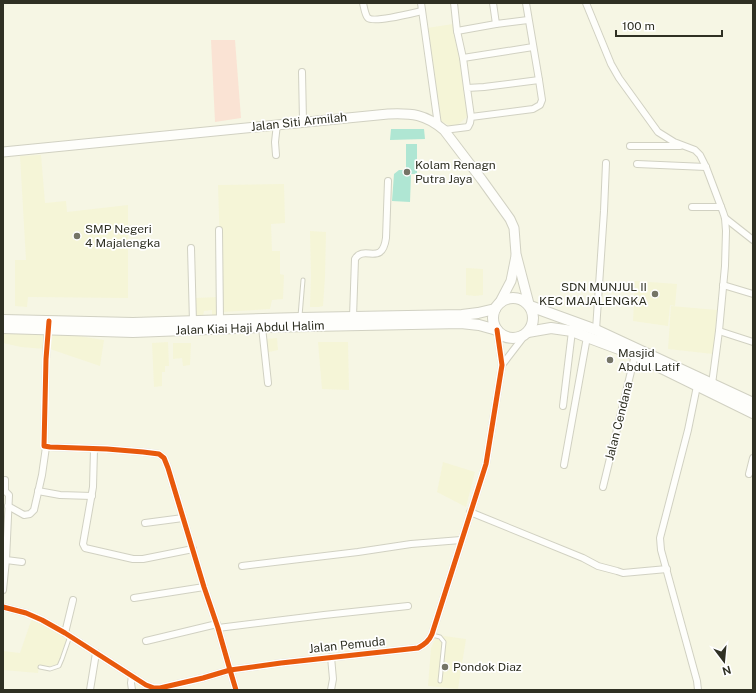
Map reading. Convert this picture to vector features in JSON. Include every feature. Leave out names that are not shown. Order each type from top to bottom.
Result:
[{"type":"main road","name":"Jalan Siti Armilah","points":[[3,152],[303,121],[409,113],[425,117],[441,128],[482,180],[510,219],[514,228],[516,254]]},
{"type":"main road","points":[[516,254],[529,305],[534,314],[533,324],[526,334]]},
{"type":"main road","points":[[516,254],[510,281],[493,315],[493,321],[497,330],[505,337],[515,338],[551,328],[572,331],[635,355],[753,413]]},
{"type":"main road","points":[[498,306],[507,299],[515,298],[523,300],[529,305],[596,330],[753,403]]},
{"type":"main road","name":"Jalan Kiai Haji Abdul Halim","points":[[3,328],[48,325],[462,315],[478,313],[498,306]]},
{"type":"main road","name":"Jalan Kiai Haji Abdul Halim","points":[[3,320],[133,332],[461,322],[497,330]]},
{"type":"street","points":[[363,3],[368,18],[371,20],[385,19],[422,11]]},
{"type":"street","points":[[421,3],[441,128],[468,126],[471,117],[454,3]]},
{"type":"street","points":[[493,3],[496,24]]},
{"type":"street","points":[[471,117],[533,109],[541,104],[542,100],[526,3]]},
{"type":"street","points":[[586,3],[611,64],[619,78],[658,132],[700,155],[725,218],[725,266],[719,332],[712,384]]},
{"type":"street","points":[[457,31],[528,20]]},
{"type":"street","points":[[463,58],[533,48]]},
{"type":"street","points":[[302,72],[303,121]]},
{"type":"street","points":[[467,88],[539,80]]},
{"type":"street","points":[[276,155],[275,142],[277,124]]},
{"type":"street","points":[[630,146],[686,146]]},
{"type":"street","points":[[596,330],[604,218],[606,163]]},
{"type":"street","points":[[637,164],[706,168]]},
{"type":"street","points":[[353,317],[355,259],[362,253],[376,254],[383,249],[385,244],[388,181]]},
{"type":"street","points":[[692,207],[721,207]]},
{"type":"street","points":[[725,218],[753,240]]},
{"type":"street","points":[[220,230],[220,321]]},
{"type":"street","points":[[191,248],[192,322]]},
{"type":"street","points":[[723,284],[753,294]]},
{"type":"street","points":[[8,506],[24,515],[30,514],[35,509],[46,447],[44,444],[48,325]]},
{"type":"street","points":[[262,327],[268,383]]},
{"type":"street","points":[[432,635],[486,464],[502,365],[497,330]]},
{"type":"street","points":[[563,406],[572,331]]},
{"type":"street","points":[[719,332],[753,342]]},
{"type":"street","points":[[502,365],[526,334]]},
{"type":"street","points":[[564,465],[587,336]]},
{"type":"street","name":"Jalan Cendana","points":[[603,487],[635,355]]},
{"type":"street","points":[[697,386],[688,430],[660,538],[660,545],[697,681],[698,690]]},
{"type":"street","points":[[46,447],[144,452],[158,454],[164,458],[236,690]]},
{"type":"street","points":[[94,449],[93,487],[83,544],[85,548],[133,559],[143,559],[193,549]]},
{"type":"street","points":[[749,474],[753,458]]},
{"type":"street","points":[[3,590],[9,495],[5,491],[5,480]]},
{"type":"street","points":[[38,491],[60,495],[92,496]]},
{"type":"street","points":[[470,512],[598,566],[623,573],[667,569]]},
{"type":"street","points":[[145,523],[183,518]]},
{"type":"street","points":[[242,566],[410,544],[461,540]]},
{"type":"street","points":[[6,560],[22,562]]},
{"type":"street","points":[[134,598],[204,587]]},
{"type":"street","points":[[68,634],[73,600]]},
{"type":"street","points":[[146,641],[217,626],[408,606]]},
{"type":"street","name":"Jalan Pemuda","points":[[3,607],[33,616],[68,634],[146,685],[154,688],[160,688],[230,670],[418,648],[427,642],[432,635]]},
{"type":"street","points":[[90,690],[96,653]]},
{"type":"street","points":[[331,657],[333,680],[332,690]]},
{"type":"street","points":[[132,676],[132,690]]},
{"type":"lane","points":[[300,318],[302,280]]},
{"type":"lane","points":[[40,667],[50,669],[59,666],[68,634]]},
{"type":"lane","points":[[432,635],[440,638],[444,642],[440,681]]},
{"type":"shaded area","points":[[453,24],[460,58],[468,116],[454,128],[441,121],[427,28]]},
{"type":"shaded area","points":[[211,40],[235,40],[241,118],[215,122]]},
{"type":"shaded area","name":"SMP Negeri 4 Majalengka","points":[[41,155],[45,203],[66,201],[67,212],[128,205],[128,298],[28,297],[27,307],[15,306],[15,260],[26,260],[20,156]]},
{"type":"shaded area","points":[[284,184],[285,223],[271,224],[272,251],[280,251],[280,274],[284,275],[283,299],[272,300],[270,309],[222,312],[218,185]]},
{"type":"shaded area","points":[[310,231],[326,232],[323,306],[319,307],[310,307]]},
{"type":"shaded area","points":[[466,268],[483,269],[483,295],[466,295]]},
{"type":"shaded area","name":"SDN MUNJUL II KEC MAJALENGKA","points":[[635,281],[677,284],[675,306],[670,305],[668,326],[633,321]]},
{"type":"shaded area","points":[[218,297],[218,316],[212,316],[212,310],[204,311],[203,316],[195,317],[195,298]]},
{"type":"shaded area","points":[[671,306],[717,310],[713,354],[668,349]]},
{"type":"shaded area","points":[[4,331],[44,332],[45,349],[21,347],[3,343]]},
{"type":"shaded area","points":[[53,332],[104,340],[100,366],[50,349]]},
{"type":"shaded area","points":[[277,338],[278,350],[265,353],[265,339]]},
{"type":"shaded area","points":[[168,342],[169,366],[165,366],[165,372],[162,372],[162,386],[154,387],[152,343]]},
{"type":"shaded area","points":[[318,342],[348,342],[349,390],[322,389]]},
{"type":"shaded area","points":[[173,343],[191,343],[190,365],[183,366],[182,358],[173,359]]},
{"type":"shaded area","points":[[443,462],[475,472],[466,507],[437,492]]},
{"type":"shaded area","points":[[32,618],[67,638],[58,664],[51,666],[39,665],[38,673],[3,670],[3,651],[20,653]]},
{"type":"shaded area","name":"Pondok Diaz","points":[[437,635],[466,639],[458,689],[428,686],[431,648]]},
{"type":"water","points":[[391,129],[424,129],[425,139],[390,140]]},
{"type":"water","name":"Kolam Renagn Putra Jaya","points":[[406,144],[417,144],[417,174],[411,174],[410,202],[392,201],[394,174],[399,170],[406,170]]},
{"type":"cycle path","points":[[49,321],[46,359],[44,446],[143,452],[159,454],[164,458],[236,690]]},
{"type":"cycle path","points":[[3,607],[26,613],[42,620],[146,685],[154,688],[203,678],[230,670],[418,648],[430,639],[432,634],[486,464],[502,365],[497,330]]},
{"type":"place","name":"Kolam Renagn Putra Jaya","points":[[407,172]]},
{"type":"place","name":"SMP Negeri 4 Majalengka","points":[[77,236]]},
{"type":"place","name":"SDN MUNJUL II KEC MAJALENGKA","points":[[655,294]]},
{"type":"place","name":"Masjid Abdul Latif","points":[[610,360]]},
{"type":"place","name":"Pondok Diaz","points":[[445,667]]}]
